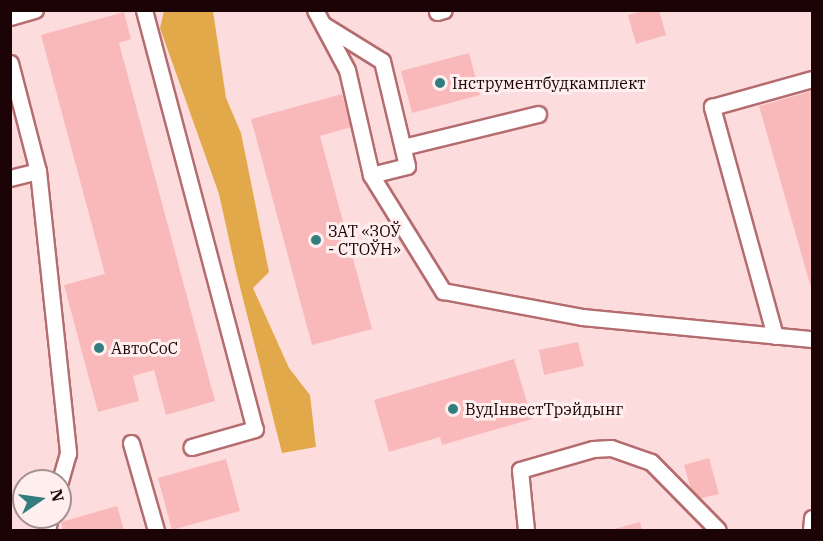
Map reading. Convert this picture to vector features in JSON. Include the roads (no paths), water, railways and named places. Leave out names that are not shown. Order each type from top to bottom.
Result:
[{"type":"lane","points":[[10,17],[35,10]]},
{"type":"lane","points":[[144,10],[255,429],[192,447]]},
{"type":"lane","points":[[318,17],[381,61],[407,165],[372,175]]},
{"type":"lane","points":[[318,17],[347,70],[372,175],[443,291],[582,317],[813,339]]},
{"type":"lane","points":[[10,63],[38,171],[68,453],[63,469]]},
{"type":"lane","points":[[775,336],[712,107],[813,79]]},
{"type":"lane","points":[[403,147],[538,114]]},
{"type":"lane","points":[[10,178],[38,171]]},
{"type":"lane","points":[[131,442],[156,531]]},
{"type":"lane","points":[[526,531],[520,470],[593,449],[611,448],[651,462],[718,531]]},
{"type":"lane","points":[[811,531],[813,518]]},
{"type":"place","name":"Інструментбудкамплект","points":[[440,83]]},
{"type":"place","name":"ЗАТ «ЗОЎ - СТОЎН»","points":[[316,240]]},
{"type":"place","name":"АвтоСоС","points":[[99,348]]},
{"type":"place","name":"ВудІнвестТрэйдынг","points":[[453,409]]}]
